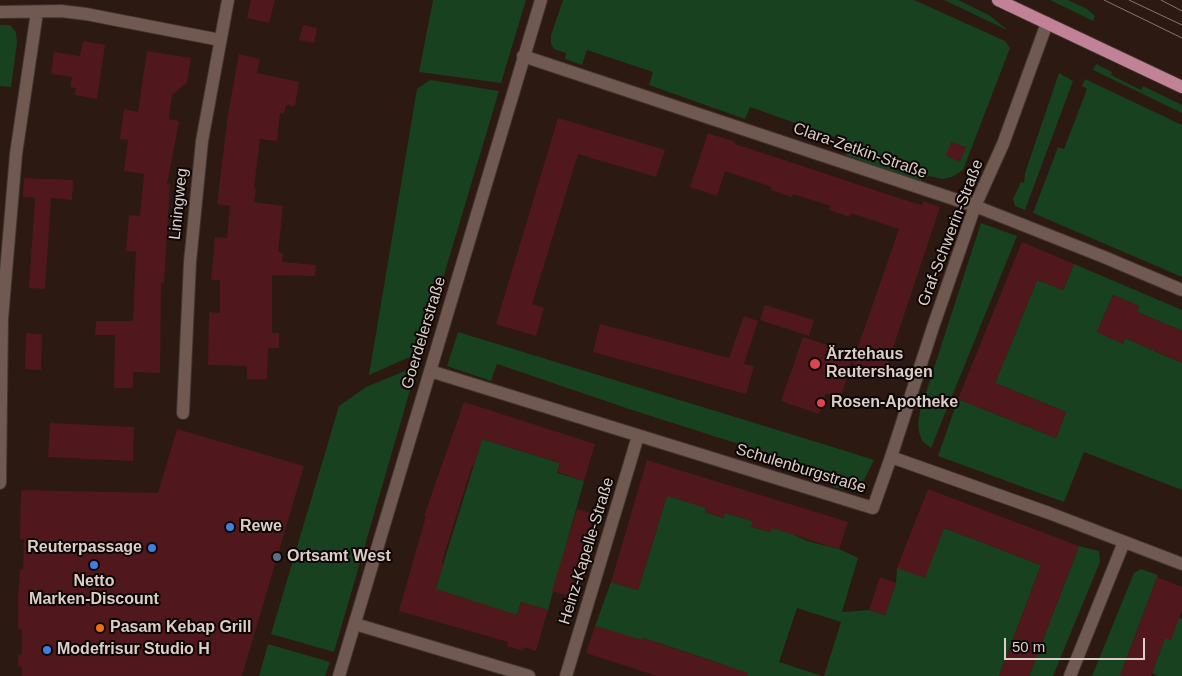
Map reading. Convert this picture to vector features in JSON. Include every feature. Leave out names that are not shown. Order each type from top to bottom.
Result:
[{"type":"main road","points":[[998,0],[1182,87]]},
{"type":"street","name":"Liningweg","points":[[183,413],[190,262],[202,141],[228,0]]},
{"type":"street","name":"Goerdelerstraße","points":[[340,676],[541,0]]},
{"type":"street","points":[[0,12],[61,11],[86,14],[220,40]]},
{"type":"street","points":[[0,483],[2,319],[16,154],[37,12]]},
{"type":"street","name":"Graf-Schwerin-Straße","points":[[891,457],[975,206],[1003,144],[1047,23]]},
{"type":"street","name":"Clara-Zetkin-Straße","points":[[523,56],[975,206],[1095,253],[1182,290]]},
{"type":"street","name":"Schulenburgstraße","points":[[430,371],[872,508],[891,457]]},
{"type":"street","name":"Heinz-Kapelle-Straße","points":[[566,676],[638,436]]},
{"type":"street","points":[[891,457],[1040,510],[1182,564]]},
{"type":"street","points":[[1070,676],[1124,542]]},
{"type":"street","points":[[355,624],[529,676]]},
{"type":"green space","points":[[433,0],[526,0],[501,83],[419,72]]},
{"type":"green space","points":[[563,0],[914,0],[1005,41],[1010,48],[963,170],[952,177],[942,179],[929,176],[919,182],[845,155],[849,142],[750,107],[745,119],[649,85],[653,72],[587,50],[582,65],[565,59],[566,53],[554,49],[551,44],[551,35]]},
{"type":"green space","points":[[944,0],[958,0],[989,15],[1009,31]]},
{"type":"green space","points":[[1050,0],[1068,0],[1087,9],[1095,16],[1093,21]]},
{"type":"green space","points":[[0,25],[10,25],[16,32],[17,43],[11,87],[0,86]]},
{"type":"green space","points":[[1096,64],[1112,72],[1111,75],[1141,90],[1143,86],[1182,105],[1182,113],[1093,70]]},
{"type":"green space","points":[[1059,73],[1073,81],[1025,210],[1015,206],[1013,199],[1021,182],[1024,183],[1025,173]]},
{"type":"green space","points":[[1085,79],[1182,125],[1182,277],[1033,213],[1058,147],[1064,149],[1087,89],[1082,86]]},
{"type":"green space","points":[[430,80],[499,91],[421,352],[369,375],[417,89]]},
{"type":"green space","points":[[981,223],[1017,236],[931,448],[922,441],[919,432],[920,411]]},
{"type":"green space","points":[[1074,264],[1182,310],[1182,331],[1137,312],[1139,306],[1113,295],[1097,332],[1123,344],[1125,338],[1182,363],[1182,490],[1084,452],[1064,502],[938,456],[958,399],[1056,438],[1066,412],[995,383],[1037,280],[1063,290]]},
{"type":"green space","points":[[458,332],[874,460],[861,486],[843,489],[833,487],[836,475],[632,410],[497,364],[491,381],[447,366]]},
{"type":"green space","points":[[417,366],[334,652],[271,634],[339,406],[366,387]]},
{"type":"green space","points":[[482,439],[560,463],[557,473],[584,481],[548,610],[521,602],[517,615],[435,590]]},
{"type":"green space","points":[[667,496],[706,507],[705,512],[723,518],[725,513],[753,521],[752,527],[770,532],[772,527],[786,531],[807,541],[839,549],[858,558],[842,612],[869,610],[885,615],[896,583],[897,568],[944,528],[1041,565],[999,676],[824,676],[841,622],[797,608],[779,662],[822,676],[749,676],[722,664],[665,645],[643,638],[642,641],[595,626],[611,582],[638,590]]},
{"type":"green space","points":[[1079,546],[1099,551],[1100,562],[1053,676],[1029,676]]},
{"type":"green space","points":[[1141,569],[1158,575],[1120,676],[1092,676],[1134,573]]},
{"type":"green space","points":[[1174,616],[1182,619],[1182,676],[1157,676],[1152,673],[1165,638],[1171,640]]},
{"type":"green space","points":[[268,644],[330,662],[325,676],[259,676]]},
{"type":"building","points":[[251,0],[275,0],[269,23],[247,18]]},
{"type":"building","points":[[303,25],[317,28],[314,43],[299,40]]},
{"type":"building","points":[[83,41],[105,45],[97,99],[75,95],[76,88],[70,87],[72,77],[51,74],[54,52],[80,56]]},
{"type":"building","points":[[147,51],[191,58],[187,83],[172,95],[169,119],[179,121],[167,184],[170,184],[164,283],[161,283],[160,373],[133,372],[133,388],[114,388],[115,335],[95,335],[96,321],[133,321],[136,251],[126,251],[129,215],[140,216],[144,174],[124,171],[128,140],[120,139],[124,109],[138,112]]},
{"type":"building","points":[[239,54],[260,59],[257,73],[299,82],[295,106],[286,105],[284,114],[280,113],[277,141],[260,139],[254,202],[283,206],[278,252],[283,253],[282,262],[316,265],[315,276],[272,275],[272,333],[279,333],[279,348],[268,348],[267,379],[247,379],[247,366],[208,365],[209,312],[220,313],[220,280],[211,280],[215,237],[227,238],[230,206],[217,204],[228,114]]},
{"type":"building","points":[[558,118],[665,150],[656,177],[578,154],[532,304],[544,308],[536,336],[496,324]]},
{"type":"building","points":[[708,133],[735,142],[735,144],[908,201],[922,205],[923,201],[940,207],[884,375],[852,364],[899,229],[851,213],[850,217],[829,210],[831,206],[793,194],[792,197],[771,190],[772,187],[725,171],[717,196],[690,187]]},
{"type":"building","points":[[951,142],[966,147],[960,162],[946,156]]},
{"type":"building","points":[[24,178],[73,180],[72,200],[51,198],[45,289],[29,288],[35,198],[23,197]]},
{"type":"building","points":[[1022,242],[1074,264],[1063,290],[1037,280],[995,383],[1066,412],[1056,438],[958,399]]},
{"type":"building","points":[[1113,295],[1139,306],[1137,312],[1182,331],[1182,363],[1125,338],[1123,344],[1097,332]]},
{"type":"building","points":[[765,305],[814,320],[809,336],[760,320]]},
{"type":"building","points":[[744,316],[758,321],[744,364],[754,366],[746,394],[593,352],[600,324],[729,358]]},
{"type":"building","points":[[26,333],[42,334],[41,370],[25,369]]},
{"type":"building","name":"Ärztehaus Reutershagen","points":[[803,337],[854,354],[842,393],[835,396],[826,393],[819,414],[781,401]]},
{"type":"building","points":[[464,402],[595,444],[584,481],[557,472],[560,463],[482,439],[442,562],[444,563],[436,589],[517,615],[521,602],[548,610],[536,651],[524,647],[523,651],[507,646],[508,642],[399,611],[426,516],[424,516]]},
{"type":"building","points":[[50,423],[134,427],[133,461],[48,457]]},
{"type":"building","name":"Reuterpassage","points":[[177,429],[304,466],[242,676],[22,676],[22,667],[18,666],[18,655],[22,654],[22,630],[18,629],[18,596],[20,570],[23,569],[24,540],[20,539],[21,490],[158,493]]},
{"type":"building","points":[[647,460],[848,522],[839,549],[772,528],[770,532],[751,527],[753,521],[725,513],[724,518],[705,512],[706,508],[667,496],[638,590],[611,582]]},
{"type":"building","points":[[928,489],[1079,546],[1029,676],[999,676],[1041,565],[944,528],[925,578],[897,568]]},
{"type":"building","points":[[577,509],[594,514],[569,596],[552,591]]},
{"type":"building","points":[[880,577],[896,583],[885,615],[869,610]]},
{"type":"building","points":[[1157,577],[1182,587],[1182,610],[1171,640],[1165,638],[1151,676],[1120,676]]},
{"type":"building","points":[[595,626],[642,640],[643,638],[748,673],[748,676],[657,676],[586,653]]},
{"type":"tram line","points":[[1104,0],[1182,38]]},
{"type":"tram line","points":[[1129,0],[1182,25]]},
{"type":"tram line","points":[[1161,0],[1182,11]]},
{"type":"place","name":"Ärztehaus Reutershagen","points":[[815,364]]},
{"type":"place","name":"Rosen-Apotheke","points":[[821,403]]},
{"type":"place","name":"Rewe","points":[[230,527]]},
{"type":"place","name":"Reuterpassage","points":[[152,548]]},
{"type":"place","name":"Ortsamt West","points":[[277,557]]},
{"type":"place","name":"Netto Marken-Discount","points":[[94,565]]},
{"type":"place","name":"Pasam Kebap Grill","points":[[100,628]]},
{"type":"place","name":"Modefrisur Studio H","points":[[47,650]]}]
